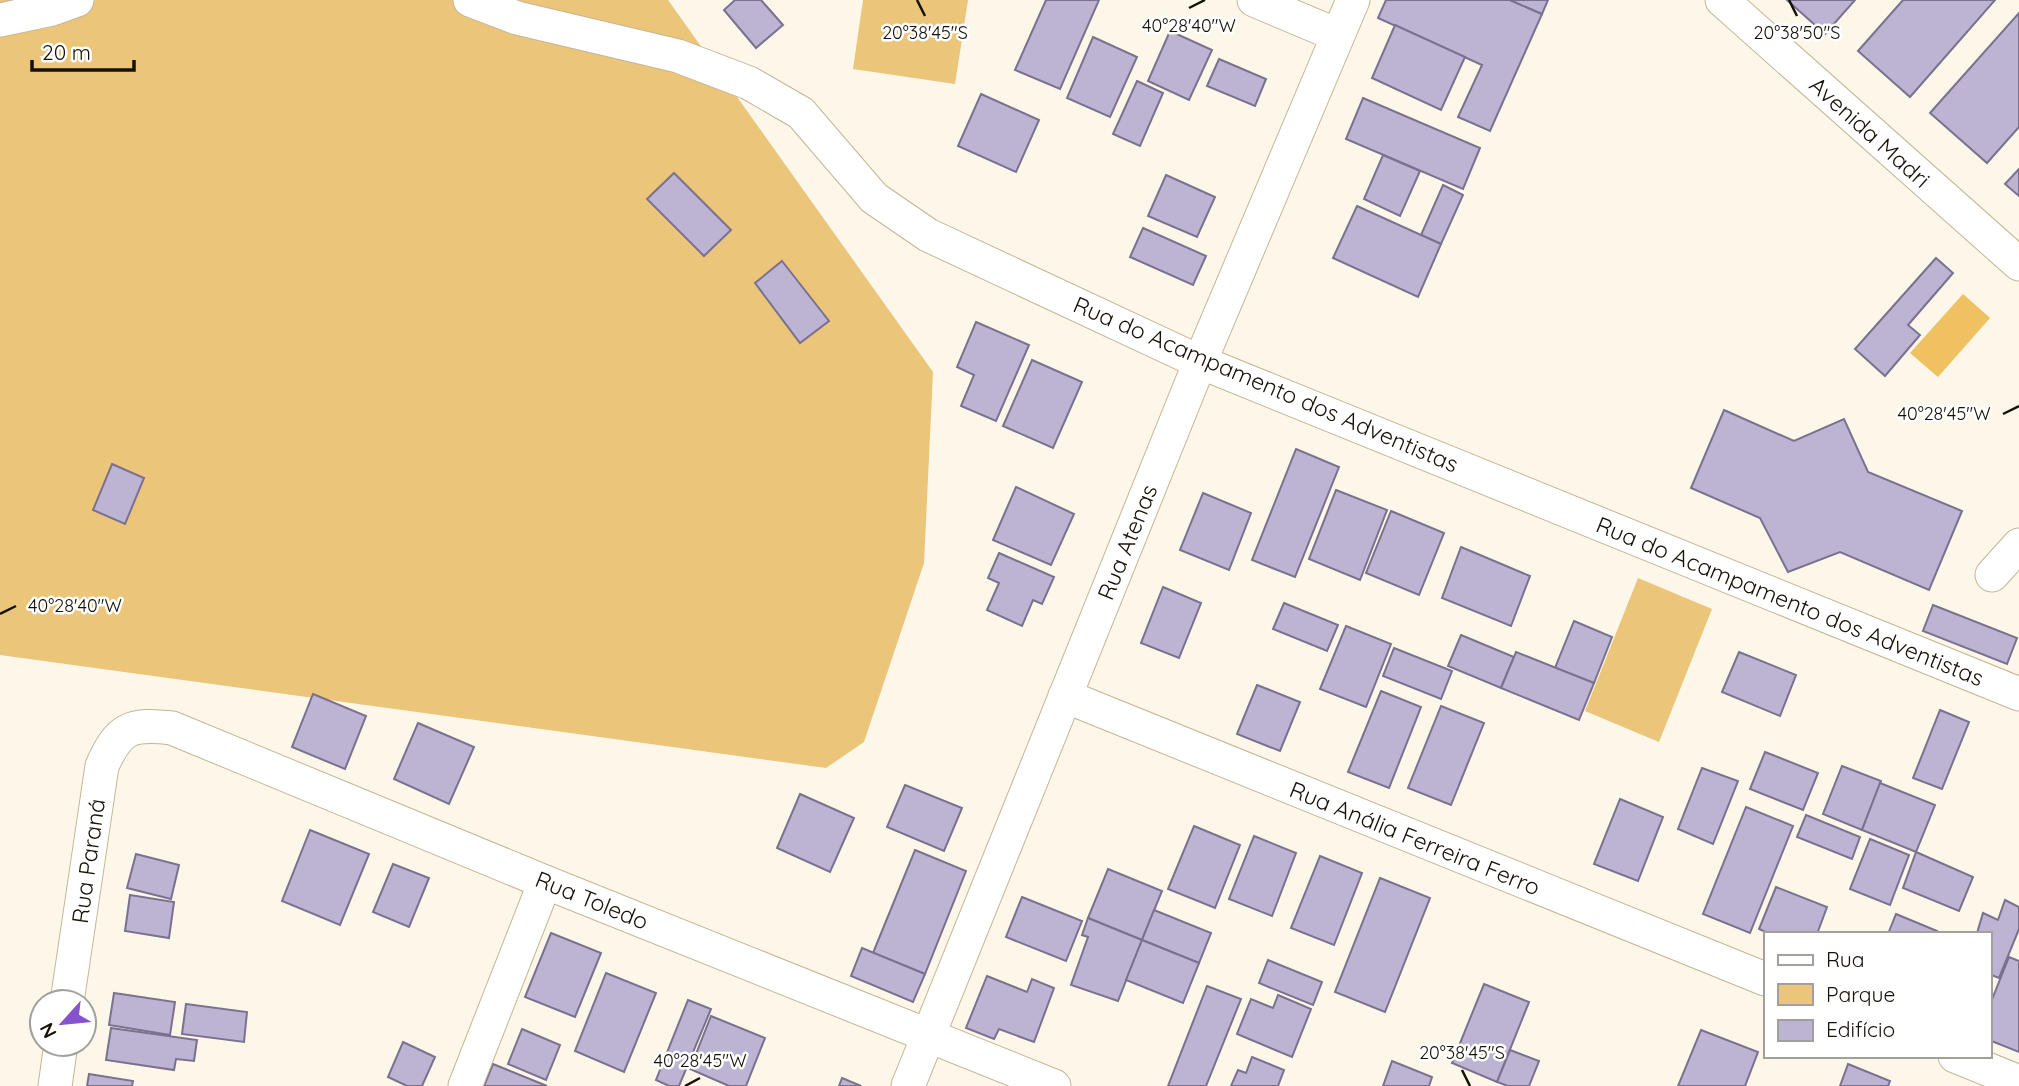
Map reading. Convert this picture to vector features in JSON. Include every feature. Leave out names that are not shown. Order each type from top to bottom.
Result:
[{"type":"street","points":[[0,20],[52,9],[77,0]]},
{"type":"street","name":"Rua do Acampamento dos Adventistas","points":[[470,0],[517,18],[678,56],[748,83],[801,113],[874,198],[928,235],[1199,362],[2019,694]]},
{"type":"street","points":[[1254,0],[1337,35]]},
{"type":"street","name":"Rua Atenas","points":[[908,1086],[1199,362],[1353,0]]},
{"type":"street","name":"Avenida Madri","points":[[1722,0],[2019,264]]},
{"type":"street","points":[[1992,575],[2019,545]]},
{"type":"street","name":"Rua Anália Ferreira Ferro","points":[[1065,696],[1764,979]]},
{"type":"street","name":"Rua Toledo","points":[[128,729],[150,725],[172,728],[545,882],[1054,1086]]},
{"type":"street","name":"Rua Paraná","points":[[69,988],[102,766],[113,743],[128,729]]},
{"type":"street","points":[[465,1086],[545,882]]},
{"type":"street","points":[[55,1086],[59,1058]]},
{"type":"street","points":[[1960,1058],[2019,1082]]},
{"type":"green space","points":[[0,0],[668,0],[933,372],[924,563],[864,742],[826,768],[0,655]]},
{"type":"green space","points":[[863,0],[968,0],[955,84],[853,69]]},
{"type":"green space","points":[[1638,578],[1712,609],[1659,742],[1585,711]]},
{"type":"shaded area","points":[[1963,294],[1990,318],[1938,377],[1910,353]]},
{"type":"building","points":[[735,0],[761,0],[783,25],[756,48],[724,10]]},
{"type":"building","points":[[1046,0],[1099,0],[1060,89],[1015,70]]},
{"type":"building","points":[[1386,0],[1510,0],[1542,14],[1490,131],[1458,117],[1482,65],[1378,18]]},
{"type":"building","points":[[1510,0],[1548,0],[1542,14]]},
{"type":"building","points":[[1787,0],[1855,0],[1825,34]]},
{"type":"building","points":[[1903,0],[1995,0],[1910,97],[1858,51]]},
{"type":"building","points":[[2019,13],[2019,127],[1987,163],[1930,113]]},
{"type":"building","points":[[1395,25],[1465,57],[1441,110],[1372,78]]},
{"type":"building","points":[[1170,31],[1212,50],[1189,100],[1148,81]]},
{"type":"building","points":[[1093,37],[1137,57],[1110,117],[1067,98]]},
{"type":"building","points":[[1219,59],[1266,79],[1255,106],[1207,86]]},
{"type":"building","points":[[1137,81],[1163,93],[1140,146],[1113,134]]},
{"type":"building","points":[[981,94],[1039,120],[1016,172],[958,146]]},
{"type":"building","points":[[1363,98],[1480,148],[1463,189],[1346,139]]},
{"type":"building","points":[[1383,155],[1420,171],[1400,216],[1364,199]]},
{"type":"building","points":[[2019,169],[2019,196],[2005,184]]},
{"type":"building","points":[[674,173],[731,230],[704,256],[647,199]]},
{"type":"building","points":[[1166,175],[1215,197],[1197,237],[1148,216]]},
{"type":"building","points":[[1443,185],[1463,195],[1441,244],[1421,235]]},
{"type":"building","points":[[1357,206],[1441,244],[1418,297],[1333,258]]},
{"type":"building","points":[[1143,228],[1206,256],[1193,285],[1130,257]]},
{"type":"building","points":[[1936,258],[1953,273],[1908,325],[1920,335],[1885,376],[1855,349]]},
{"type":"building","points":[[782,261],[829,321],[800,343],[755,283]]},
{"type":"building","points":[[976,322],[1029,345],[996,421],[961,406],[974,375],[957,367]]},
{"type":"building","points":[[1032,360],[1082,382],[1053,448],[1003,426]]},
{"type":"building","points":[[1724,410],[1794,441],[1844,419],[1868,472],[1962,511],[1929,590],[1840,552],[1788,572],[1760,518],[1691,488]]},
{"type":"building","points":[[1296,449],[1339,467],[1295,577],[1252,560]]},
{"type":"building","points":[[112,464],[144,478],[125,524],[93,510]]},
{"type":"building","points":[[1016,487],[1074,514],[1051,565],[993,540]]},
{"type":"building","points":[[1336,490],[1387,510],[1360,580],[1309,559]]},
{"type":"building","points":[[1203,493],[1251,513],[1229,570],[1180,550]]},
{"type":"building","points":[[1391,511],[1444,533],[1419,595],[1366,573]]},
{"type":"building","points":[[1461,547],[1530,576],[1511,626],[1442,598]]},
{"type":"building","points":[[999,553],[1054,577],[1042,604],[1033,600],[1022,626],[987,610],[999,583],[988,578]]},
{"type":"building","points":[[1163,587],[1201,603],[1179,658],[1141,643]]},
{"type":"building","points":[[1284,603],[1338,625],[1327,651],[1273,629]]},
{"type":"building","points":[[1933,605],[2017,638],[2007,664],[1923,631]]},
{"type":"building","points":[[1574,621],[1612,637],[1594,683],[1555,668]]},
{"type":"building","points":[[1346,626],[1391,644],[1366,707],[1320,689]]},
{"type":"building","points":[[1461,635],[1514,657],[1501,688],[1448,666]]},
{"type":"building","points":[[1394,648],[1452,671],[1441,699],[1383,676]]},
{"type":"building","points":[[1516,652],[1594,683],[1579,720],[1501,688]]},
{"type":"building","points":[[1739,652],[1796,675],[1780,716],[1722,692]]},
{"type":"building","points":[[1257,685],[1300,702],[1280,751],[1237,734]]},
{"type":"building","points":[[1381,691],[1421,707],[1389,788],[1348,772]]},
{"type":"building","points":[[313,694],[366,716],[345,769],[292,747]]},
{"type":"building","points":[[1441,706],[1484,723],[1451,805],[1408,788]]},
{"type":"building","points":[[1940,710],[1969,722],[1942,789],[1913,778]]},
{"type":"building","points":[[418,723],[474,747],[449,804],[394,779]]},
{"type":"building","points":[[1765,752],[1818,773],[1803,810],[1750,789]]},
{"type":"building","points":[[1842,766],[1881,781],[1862,830],[1823,814]]},
{"type":"building","points":[[1702,768],[1738,781],[1713,844],[1678,829]]},
{"type":"building","points":[[1880,783],[1935,805],[1916,852],[1862,830]]},
{"type":"building","points":[[905,785],[962,808],[944,851],[887,827]]},
{"type":"building","points":[[800,794],[854,818],[830,872],[777,848]]},
{"type":"building","points":[[1620,799],[1663,817],[1638,881],[1594,864]]},
{"type":"building","points":[[1746,807],[1793,826],[1750,933],[1703,914]]},
{"type":"building","points":[[1806,815],[1860,837],[1852,859],[1797,837]]},
{"type":"building","points":[[1194,826],[1240,845],[1215,908],[1168,889]]},
{"type":"building","points":[[310,830],[369,854],[340,925],[282,901]]},
{"type":"building","points":[[1254,836],[1296,853],[1272,916],[1229,899]]},
{"type":"building","points":[[1870,839],[1909,855],[1890,905],[1850,889]]},
{"type":"building","points":[[915,850],[966,871],[925,974],[873,953]]},
{"type":"building","points":[[1916,852],[1973,877],[1959,911],[1903,888]]},
{"type":"building","points":[[136,854],[179,865],[171,899],[127,888]]},
{"type":"building","points":[[1320,856],[1362,873],[1334,945],[1291,928]]},
{"type":"building","points":[[393,864],[429,878],[409,927],[373,912]]},
{"type":"building","points":[[1108,869],[1162,891],[1142,940],[1088,918]]},
{"type":"building","points":[[1380,878],[1430,898],[1385,1012],[1335,992]]},
{"type":"building","points":[[1776,887],[1827,907],[1818,932],[1766,932],[1759,929]]},
{"type":"building","points":[[130,895],[174,902],[169,938],[125,931]]},
{"type":"building","points":[[1022,897],[1082,921],[1066,961],[1006,937]]},
{"type":"building","points":[[2005,900],[2019,907],[2019,929],[1999,978],[1991,975],[1991,932],[1977,932],[1983,913],[1998,920]]},
{"type":"building","points":[[1154,910],[1211,933],[1199,963],[1142,940]]},
{"type":"building","points":[[1896,914],[1937,931],[1936,932],[1889,932]]},
{"type":"building","points":[[1088,918],[1142,940],[1118,1001],[1071,985],[1088,937],[1082,935]]},
{"type":"building","points":[[551,933],[601,953],[575,1017],[525,997]]},
{"type":"building","points":[[1142,940],[1199,963],[1183,1003],[1126,980]]},
{"type":"building","points":[[862,948],[925,974],[913,1002],[851,976]]},
{"type":"building","points":[[2009,957],[2019,961],[2019,1052],[1991,1041],[1991,1002]]},
{"type":"building","points":[[1268,960],[1322,982],[1313,1005],[1259,983]]},
{"type":"building","points":[[606,973],[656,993],[624,1072],[575,1051]]},
{"type":"building","points":[[987,976],[1027,992],[1032,979],[1054,988],[1034,1042],[999,1029],[994,1039],[966,1028]]},
{"type":"building","points":[[1484,984],[1529,1002],[1497,1082],[1452,1063]]},
{"type":"building","points":[[1207,986],[1241,999],[1206,1086],[1168,1086]]},
{"type":"building","points":[[114,993],[175,1002],[170,1035],[109,1025]]},
{"type":"building","points":[[1278,995],[1311,1009],[1292,1057],[1237,1034],[1251,999],[1273,1008]]},
{"type":"building","points":[[688,1000],[711,1009],[679,1086],[669,1086],[656,1080]]},
{"type":"building","points":[[186,1004],[247,1012],[244,1042],[182,1034]]},
{"type":"building","points":[[711,1016],[765,1038],[746,1086],[729,1086],[690,1069]]},
{"type":"building","points":[[111,1028],[197,1040],[194,1061],[176,1059],[174,1070],[106,1060]]},
{"type":"building","points":[[522,1029],[560,1045],[546,1080],[508,1064]]},
{"type":"building","points":[[1701,1030],[1758,1052],[1745,1086],[1678,1086]]},
{"type":"building","points":[[403,1042],[435,1057],[422,1086],[407,1086],[388,1077]]},
{"type":"building","points":[[1510,1050],[1539,1061],[1529,1086],[1508,1086],[1497,1082]]},
{"type":"building","points":[[1252,1057],[1284,1070],[1278,1086],[1231,1086],[1238,1070],[1246,1073]]},
{"type":"building","points":[[1392,1061],[1432,1077],[1429,1086],[1383,1086]]},
{"type":"building","points":[[493,1064],[547,1086],[484,1086]]},
{"type":"building","points":[[1848,1064],[1890,1081],[1888,1086],[1840,1086]]},
{"type":"building","points":[[89,1074],[133,1081],[132,1086],[87,1086]]},
{"type":"building","points":[[842,1078],[861,1086],[839,1086]]}]
